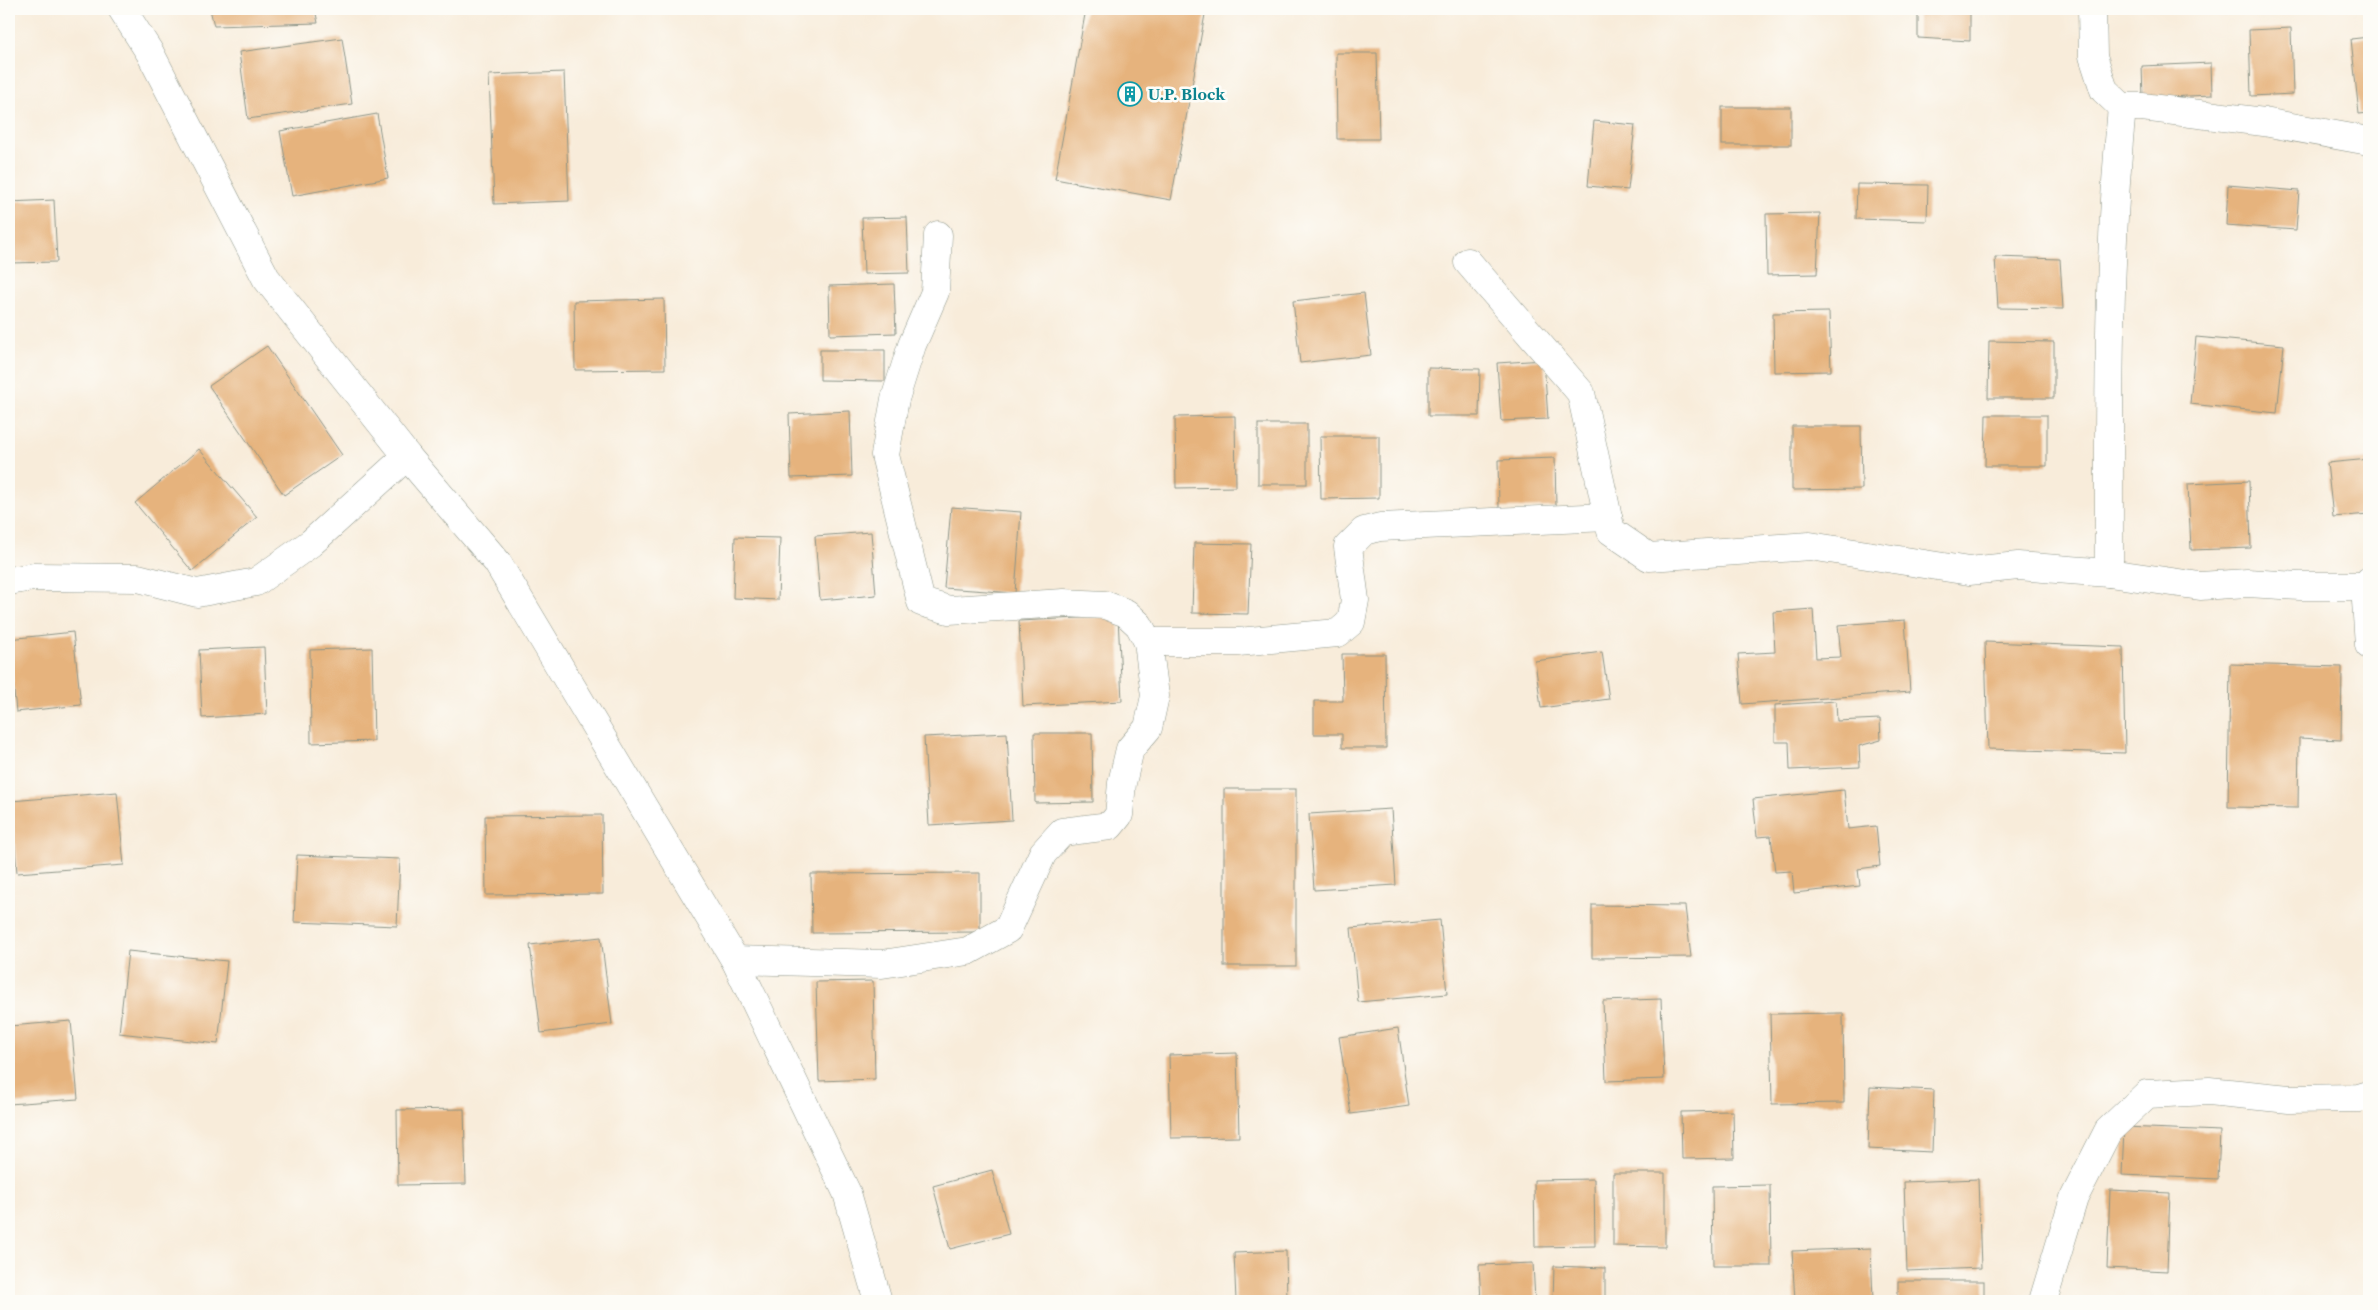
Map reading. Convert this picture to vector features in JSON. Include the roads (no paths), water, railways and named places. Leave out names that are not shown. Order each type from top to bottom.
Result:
[{"type":"street","points":[[122,9],[150,53],[266,278],[407,456],[498,562],[735,960],[847,1193],[878,1301]]},
{"type":"street","points":[[2092,9],[2093,56],[2104,90],[2122,107],[2142,107],[2264,122],[2369,141]]},
{"type":"street","points":[[2109,574],[2109,412],[2114,195],[2122,107]]},
{"type":"street","points":[[735,960],[882,964],[968,951],[1008,930],[1043,854],[1062,832],[1110,826],[1119,815],[1122,783],[1130,749],[1148,728],[1155,696],[1148,642],[1139,625],[1126,612],[1105,606],[1064,603],[949,610],[921,602],[884,455],[898,390],[912,345],[935,292],[938,234]]},
{"type":"street","points":[[1468,262],[1581,393],[1611,531],[1649,557],[1810,546],[1969,571],[2018,566],[2109,574],[2200,586],[2247,583],[2300,586],[2367,584],[2369,645]]},
{"type":"street","points":[[9,581],[33,577],[138,578],[197,593],[256,582],[311,543],[407,456]]},
{"type":"street","points":[[1148,642],[1238,642],[1338,633],[1351,622],[1355,600],[1348,547],[1364,531],[1421,524],[1608,517]]},
{"type":"street","points":[[2043,1301],[2078,1190],[2108,1131],[2147,1094],[2209,1092],[2289,1099],[2359,1098],[2369,1095]]},
{"type":"place","name":"U.P. Block","points":[[1130,94]]}]
